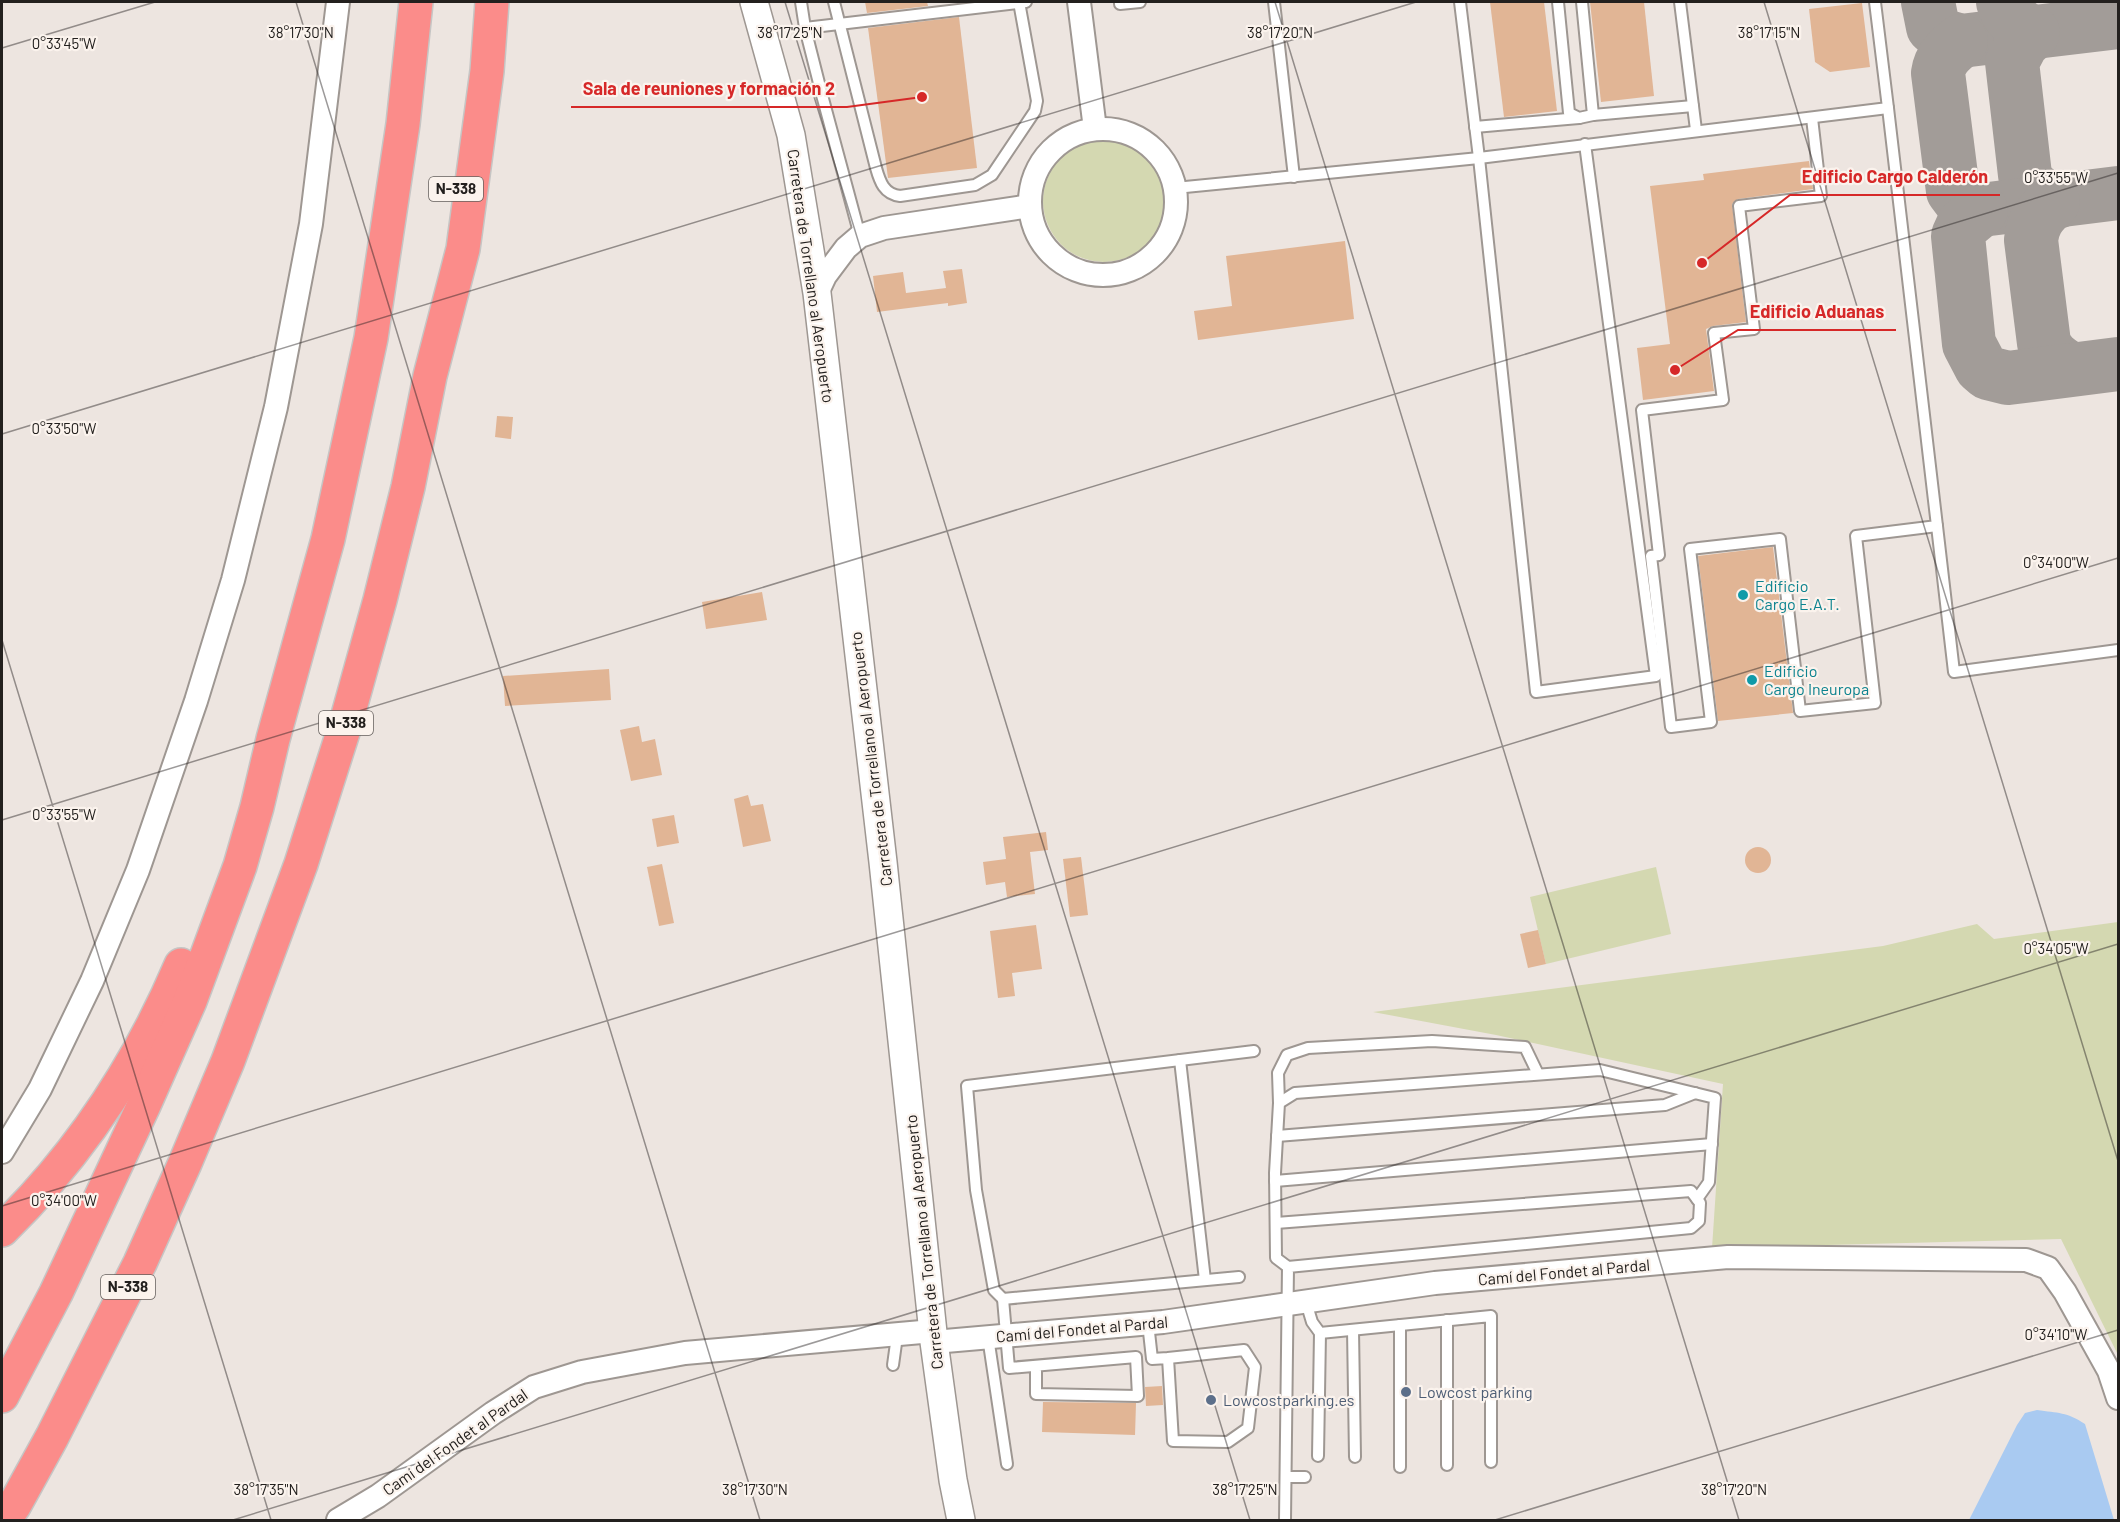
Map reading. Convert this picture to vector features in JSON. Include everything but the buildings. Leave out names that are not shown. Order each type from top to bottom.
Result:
[{"type":"highway","points":[[2,1396],[61,1282],[144,1104],[190,1000],[240,866],[328,539],[371,338],[403,124],[416,2]]},
{"type":"highway","name":"N-338","points":[[9,1516],[52,1437],[140,1263],[185,1163],[228,1061],[301,864],[345,726],[408,487],[430,376],[460,153],[475,2]]},
{"type":"highway","points":[[430,376],[462,249],[487,71],[492,2]]},
{"type":"highway","points":[[2,1230],[34,1198],[86,1136],[138,1054],[171,989],[202,916],[243,791],[273,739]]},
{"type":"street","points":[[2,1152],[45,1080],[92,981],[138,870],[196,701],[233,580],[276,407],[310,224],[338,2]]},
{"type":"street","name":"Carretera de Torrellano al Aeropuerto","points":[[754,2],[791,135],[817,293],[883,862],[934,1336],[953,1480],[961,1521]]},
{"type":"street","points":[[1079,2],[1095,129]]},
{"type":"street","points":[[1095,129],[1117,130],[1137,137],[1155,150],[1168,168],[1175,188],[1175,212],[1168,235],[1154,255],[1135,268],[1112,275],[1088,274],[1066,265],[1047,250],[1035,230],[1030,206],[1032,184],[1040,163],[1054,146],[1073,134],[1095,129]]},
{"type":"street","points":[[817,293],[830,268],[846,248],[860,236],[884,228],[1030,206]]},
{"type":"street","name":"Camí del Fondet al Pardal","points":[[338,1521],[378,1496],[534,1387],[582,1372],[685,1353],[897,1335],[996,1336],[1148,1323],[1435,1283],[1728,1257],[2026,1260],[2048,1268],[2065,1292],[2109,1371],[2118,1398]]},
{"type":"lane","points":[[801,2],[860,236]]},
{"type":"lane","points":[[806,27],[839,23],[1023,2],[1037,100],[1035,111],[992,175],[975,185],[900,196],[890,195],[878,175],[839,23],[834,2]]},
{"type":"lane","points":[[1120,2],[1120,4],[1140,2]]},
{"type":"lane","points":[[1274,2],[1294,177]]},
{"type":"lane","points":[[1460,2],[1479,158],[1536,692],[1656,676],[1585,144]]},
{"type":"lane","points":[[1558,2],[1569,113],[1579,118]]},
{"type":"lane","points":[[1582,2],[1593,115]]},
{"type":"lane","points":[[1680,2],[1696,130]]},
{"type":"lane","points":[[1875,2],[1954,672],[2118,650]]},
{"type":"lane","points":[[1475,127],[1693,106]]},
{"type":"lane","points":[[1175,188],[1479,158],[1888,108]]},
{"type":"lane","points":[[1812,118],[1821,196],[1739,206],[1754,329],[1714,333],[1723,400],[1641,410],[1659,555],[1651,556],[1671,727],[1711,722],[1690,549],[1780,539],[1800,711],[1875,703],[1856,536],[1936,526]]},
{"type":"lane","points":[[1285,1521],[1298,1303],[1288,1268],[1276,1258],[1275,1181],[1279,1103],[1278,1072],[1287,1055],[1308,1048],[1432,1041],[1525,1047],[1538,1074]]},
{"type":"lane","points":[[1003,1299],[994,1290],[975,1190],[968,1086],[1254,1051]]},
{"type":"lane","points":[[1180,1060],[1205,1280]]},
{"type":"lane","points":[[1279,1103],[1295,1093],[1600,1070],[1715,1098],[1709,1182],[1697,1198]]},
{"type":"lane","points":[[1277,1136],[1665,1105],[1695,1093]]},
{"type":"lane","points":[[1275,1181],[1712,1144]]},
{"type":"lane","points":[[1276,1223],[1691,1191],[1700,1203],[1699,1221],[1691,1228],[1288,1268]]},
{"type":"lane","points":[[1003,1299],[1239,1277]]},
{"type":"lane","points":[[1003,1299],[996,1336],[1006,1464]]},
{"type":"lane","points":[[1298,1303],[1320,1333],[1318,1456]]},
{"type":"lane","points":[[1320,1333],[1491,1316],[1491,1461]]},
{"type":"lane","points":[[1447,1320],[1447,1465]]},
{"type":"lane","points":[[1148,1323],[1152,1359],[1244,1350],[1255,1367],[1248,1428],[1228,1442],[1173,1441],[1168,1358]]},
{"type":"lane","points":[[1400,1325],[1400,1467]]},
{"type":"lane","points":[[1353,1330],[1356,1457]]},
{"type":"lane","points":[[893,1365],[897,1335]]},
{"type":"lane","points":[[996,1336],[1010,1368],[1136,1357],[1138,1396],[1036,1394],[1036,1366]]},
{"type":"lane","points":[[1286,1477],[1305,1477]]},
{"type":"green space","points":[[1104,140],[1127,144],[1147,158],[1161,178],[1165,201],[1161,224],[1147,244],[1127,258],[1104,262],[1081,258],[1061,244],[1047,224],[1043,201],[1047,178],[1061,158],[1081,144]]},
{"type":"green space","points":[[1656,867],[1671,934],[1546,964],[1530,897]]},
{"type":"green space","points":[[2118,922],[2118,1355],[2061,1239],[1712,1248],[1723,1084],[1496,1035],[1373,1012],[1883,946],[1977,924],[1994,939]]},
{"type":"water","points":[[2037,1410],[2067,1415],[2085,1424],[2114,1520],[1969,1520],[2017,1425],[2025,1413]]},
{"type":"taxiway","points":[[1928,2],[1933,27],[1944,36],[1961,41],[2118,22]]},
{"type":"taxiway","points":[[2003,2],[2007,12],[2014,20],[2033,33],[2022,43],[2012,62],[2025,175],[2039,192],[2060,201]]},
{"type":"taxiway","points":[[1961,41],[1943,59],[1938,73],[1953,191],[1959,199],[1981,210],[2118,193]]},
{"type":"taxiway","points":[[2053,202],[2038,219],[2033,228],[2031,240],[2044,343],[2052,355],[2070,369]]},
{"type":"taxiway","points":[[1981,210],[1963,225],[1958,236],[1969,344],[1981,367],[1988,373],[2008,378],[2118,364]]},
{"type":"place","name":"Sala de reuniones y formación 2","points":[[922,97]]},
{"type":"place","name":"Edificio Cargo Calderón","points":[[1702,263]]},
{"type":"place","name":"Edificio Aduanas","points":[[1675,370]]},
{"type":"place","name":"Edificio Cargo E.A.T.","points":[[1743,595]]},
{"type":"place","name":"Edificio Cargo Ineuropa","points":[[1752,680]]},
{"type":"place","name":"Lowcost parking","points":[[1406,1392]]},
{"type":"place","name":"Lowcostparking.es","points":[[1211,1400]]}]
